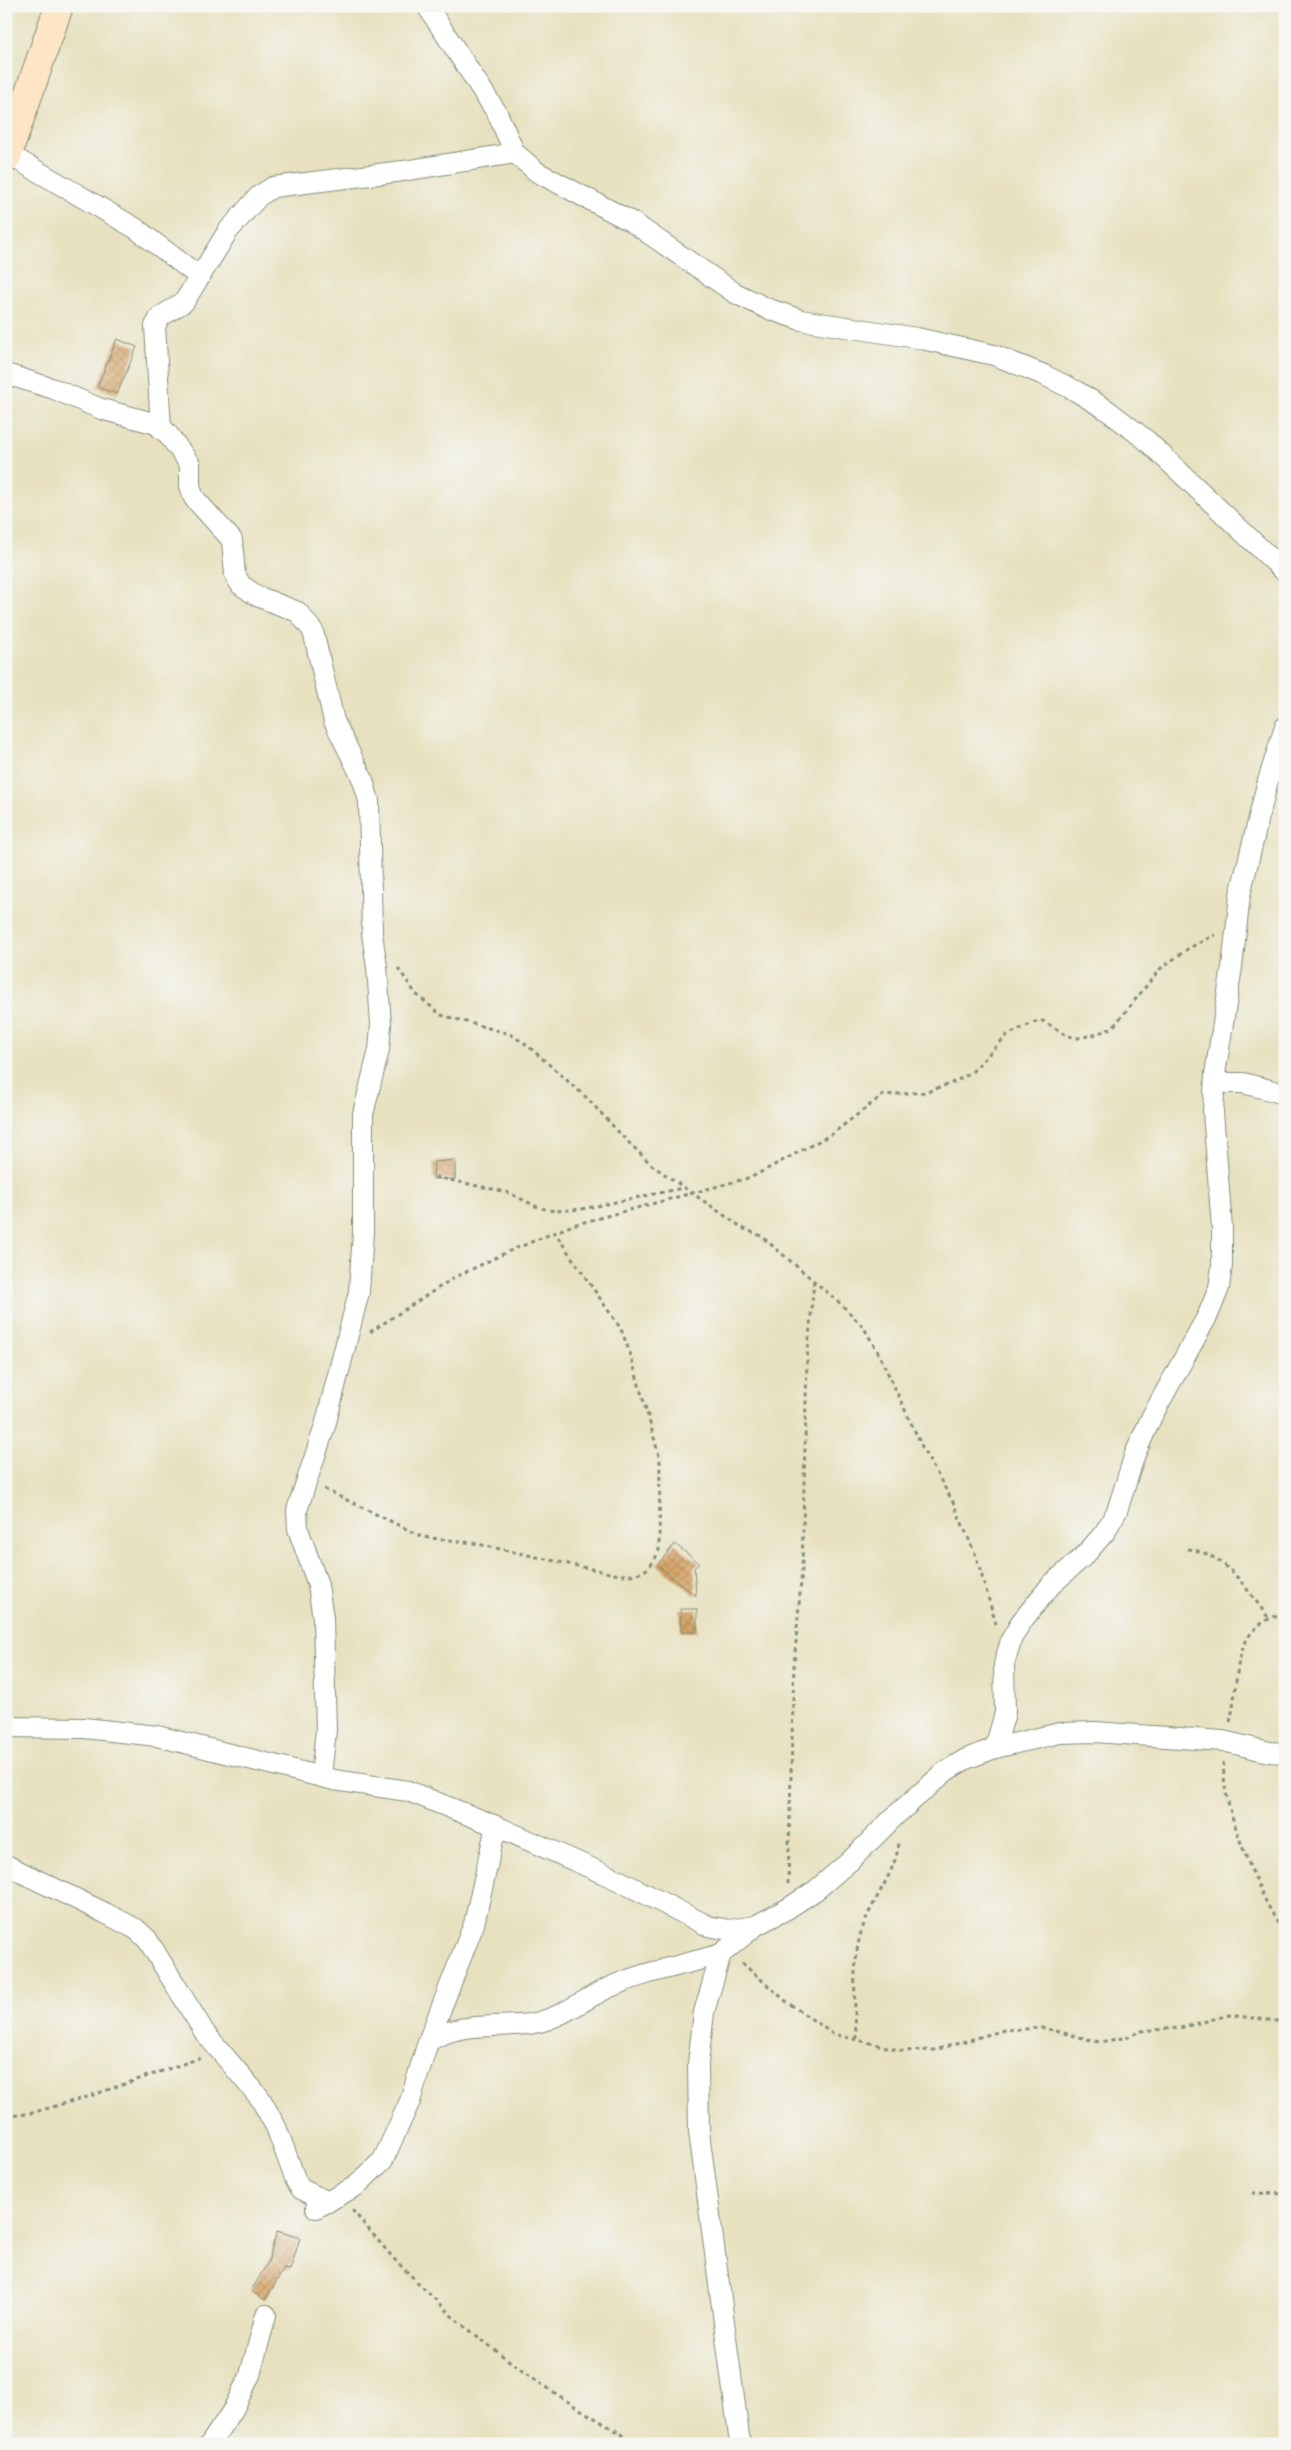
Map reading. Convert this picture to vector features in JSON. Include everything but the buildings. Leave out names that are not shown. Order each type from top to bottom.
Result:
[{"type":"street","points":[[59,6],[7,157],[135,228],[200,277]]},
{"type":"street","points":[[427,6],[497,113],[515,153],[537,172],[632,222],[735,293],[766,308],[801,320],[917,338],[994,355],[1044,375],[1076,391],[1107,410],[1146,440],[1285,572]]},
{"type":"street","points":[[161,429],[155,326],[160,317],[184,302],[228,231],[259,196],[273,188],[366,174],[403,171],[515,153]]},
{"type":"street","points":[[6,374],[101,409],[157,424],[181,450],[190,464],[190,486],[194,498],[232,540],[235,574],[241,585],[257,596],[298,612],[313,631],[334,721],[363,780],[369,801],[372,934],[377,967],[380,1036],[363,1114],[363,1232],[359,1292],[343,1347],[333,1395],[306,1485],[298,1504],[297,1518],[300,1536],[322,1599],[326,1730],[320,1776]]},
{"type":"street","points":[[995,1748],[1005,1713],[1004,1664],[1011,1640],[1021,1622],[1052,1585],[1085,1555],[1105,1532],[1117,1511],[1135,1454],[1152,1416],[1208,1315],[1219,1288],[1222,1228],[1213,1112],[1215,1083],[1240,895],[1267,784],[1285,727]]},
{"type":"street","points":[[1215,1083],[1243,1083],[1285,1094]]},
{"type":"street","points":[[6,1727],[84,1728],[157,1736],[320,1776],[408,1791],[496,1826],[618,1880],[708,1926],[729,1930],[756,1926]]},
{"type":"street","points":[[428,2042],[437,2035],[460,2029],[535,2023],[550,2019],[608,1988],[724,1952],[756,1926],[816,1890],[850,1861],[896,1815],[946,1771],[966,1759],[995,1748],[1060,1733],[1095,1732],[1223,1741],[1269,1752],[1285,1753]]},
{"type":"street","points":[[6,1865],[105,1913],[141,1933],[155,1949],[193,2016],[220,2052],[254,2090],[266,2108],[276,2127],[291,2170],[301,2188],[327,2202],[356,2186],[384,2160],[410,2101],[428,2042],[474,1924],[496,1826]]},
{"type":"street","points":[[724,1952],[704,2012],[698,2064],[698,2132],[738,2436],[742,2444]]},
{"type":"street","points":[[210,2444],[233,2410],[250,2375],[266,2316]]},
{"type":"path","points":[[343,1347],[398,1315],[452,1279],[506,1252],[573,1225],[752,1177],[832,1134],[883,1094],[927,1092],[954,1082],[971,1073],[1007,1035],[1037,1021],[1043,1021],[1068,1036],[1078,1038],[1094,1035],[1113,1027],[1160,969],[1189,948],[1221,931],[1236,928]]},
{"type":"path","points":[[372,934],[416,994],[428,1005],[441,1014],[510,1034],[527,1045],[588,1099],[653,1166],[744,1228],[761,1236],[841,1304],[864,1328],[879,1354],[924,1454],[953,1502],[976,1556],[996,1626]]},
{"type":"path","points":[[435,1177],[506,1192],[540,1208],[555,1211],[582,1210],[683,1188]]},
{"type":"path","points":[[306,1485],[328,1490],[381,1518],[423,1537],[473,1543],[614,1574],[633,1576],[642,1573],[655,1560],[659,1550],[660,1460],[630,1353],[621,1329],[555,1233]]},
{"type":"path","points":[[787,1909],[791,1848],[791,1756],[794,1665],[803,1550],[807,1360],[814,1280]]},
{"type":"path","points":[[1188,1549],[1207,1552],[1218,1558],[1238,1578],[1268,1617]]},
{"type":"path","points":[[1285,1613],[1268,1617],[1248,1635],[1241,1647],[1235,1700],[1223,1741],[1222,1754],[1227,1796],[1264,1897],[1276,1923],[1285,1933]]},
{"type":"path","points":[[856,2039],[857,1950],[863,1924],[889,1876],[896,1856],[899,1837],[896,1815]]},
{"type":"path","points":[[724,1952],[813,2021],[833,2034],[903,2051],[935,2050],[1004,2030],[1044,2028],[1099,2042],[1129,2037],[1139,2031],[1180,2028],[1229,2015],[1285,2022]]},
{"type":"path","points":[[6,2116],[28,2114],[87,2097],[220,2052]]},
{"type":"path","points":[[1252,2194],[1285,2194]]},
{"type":"path","points":[[327,2202],[395,2260],[454,2319],[521,2370],[573,2405],[638,2444]]},
{"type":"path","points":[[571,2444],[577,2439],[597,2438],[638,2444]]}]
